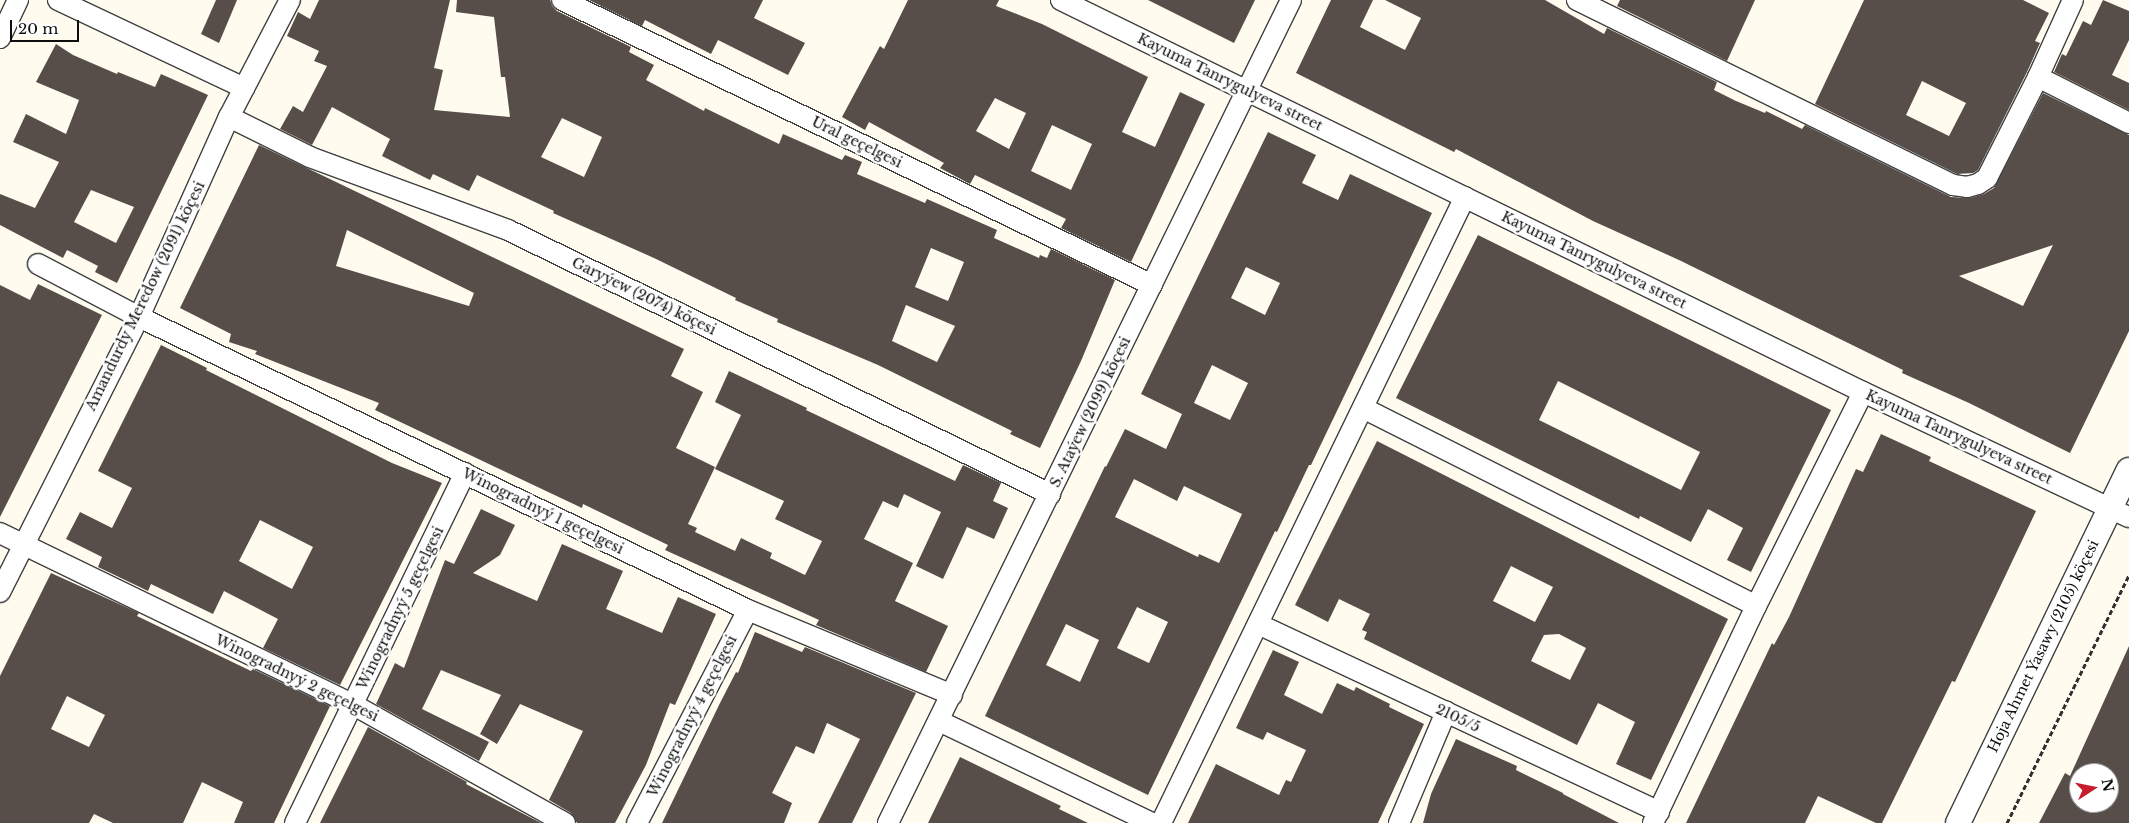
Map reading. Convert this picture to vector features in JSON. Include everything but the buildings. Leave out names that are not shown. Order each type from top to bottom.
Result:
[{"type":"street","points":[[0,38],[18,0]]},
{"type":"street","points":[[58,0],[244,88]]},
{"type":"street","name":"Amandurdy Meredow (2091) köçesi","points":[[0,592],[22,544],[139,317],[229,117],[290,0]]},
{"type":"street","name":"Ural geçelgesi","points":[[562,0],[1152,285]]},
{"type":"street","name":"Kayuma Tanrygulyeva street","points":[[1061,0],[1863,392],[2119,512]]},
{"type":"street","name":"S. Ataýew (2099) köçesi","points":[[888,823],[1291,0]]},
{"type":"street","points":[[1577,0],[1953,185],[1972,186],[1987,178],[2038,77],[2073,0]]},
{"type":"street","points":[[2038,77],[2129,123]]},
{"type":"street","name":"Garyýew (2074) köçesi","points":[[229,117],[310,157],[508,230],[1050,494]]},
{"type":"street","points":[[1161,823],[1465,197]]},
{"type":"street","name":"Winogradnyý 1 geçelgesi","points":[[38,264],[139,317],[748,610],[952,695]]},
{"type":"street","points":[[1656,817],[1756,606],[1863,392]]},
{"type":"street","points":[[1364,408],[1756,606]]},
{"type":"street","name":"Hoja Ahmet Ýasawy (2105) köçesi","points":[[1958,823],[2119,512],[2129,470]]},
{"type":"street","name":"Winogradnyý 5 geçelgesi","points":[[295,823],[465,473]]},
{"type":"street","name":"Winogradnyý 2 geçelgesi","points":[[0,533],[352,704],[566,823]]},
{"type":"street","name":"Winogradnyý 4 geçelgesi","points":[[637,823],[748,610]]},
{"type":"street","name":"2105/5","points":[[1258,624],[1446,712],[1656,817]]},
{"type":"street","points":[[1399,823],[1446,712]]},
{"type":"street","points":[[939,721],[1152,823]]},
{"type":"path","points":[[2007,823],[2129,575]]}]
